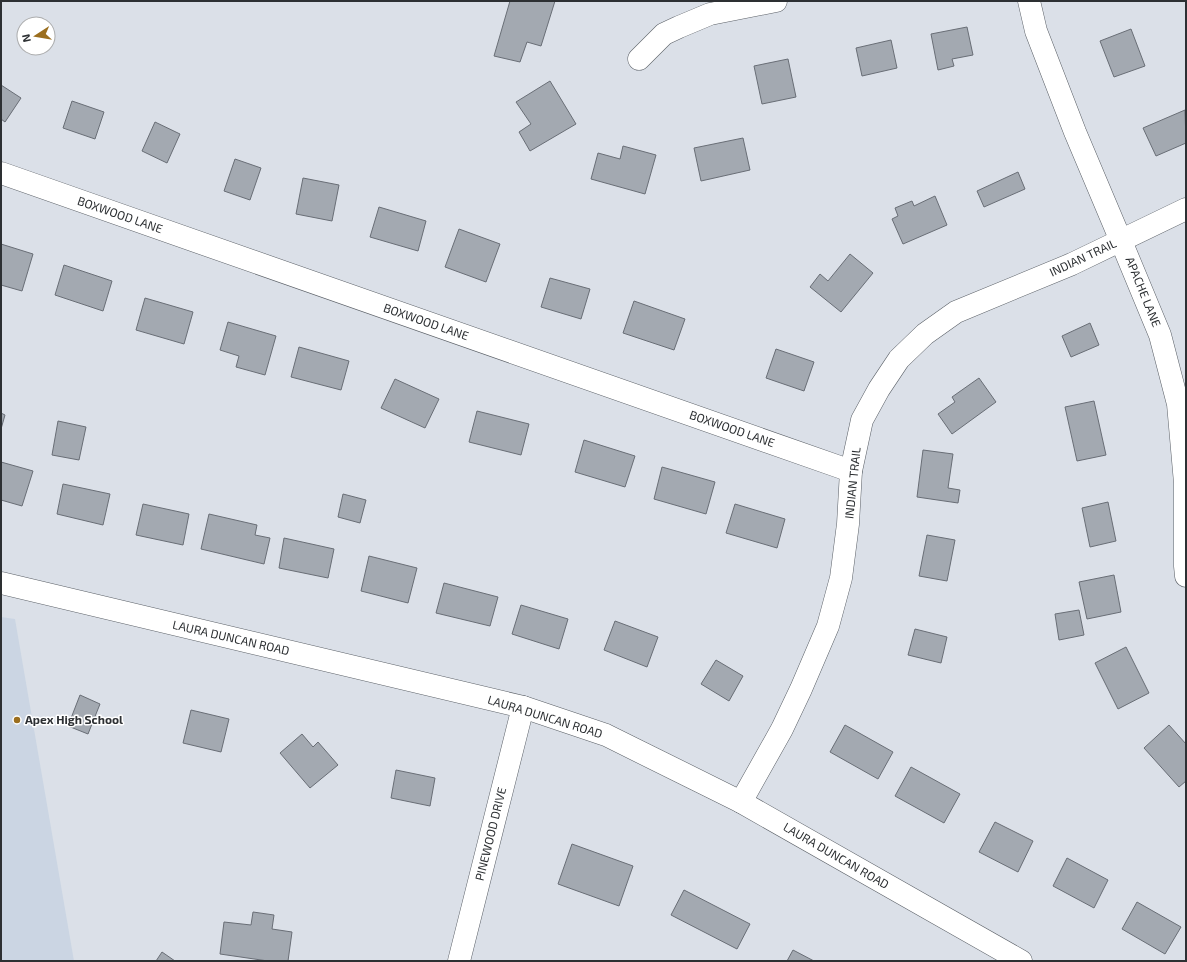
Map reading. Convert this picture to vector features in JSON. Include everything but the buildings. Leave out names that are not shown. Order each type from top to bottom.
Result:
[{"type":"street","points":[[640,59],[664,34],[679,27],[710,14],[776,1]]},
{"type":"street","name":"APACHE LANE","points":[[1029,1],[1036,31],[1072,125],[1160,336],[1178,404],[1185,483],[1186,576]]},
{"type":"street","name":"BOXWOOD LANE","points":[[1,173],[851,471]]},
{"type":"street","name":"INDIAN TRAIL","points":[[741,802],[782,729],[828,626],[841,578],[848,524],[851,471],[862,420],[879,389],[899,359],[925,334],[956,312],[1072,264],[1186,209]]},
{"type":"street","name":"LAURA DUNCAN ROAD","points":[[1,583],[523,707],[606,735],[741,802],[1021,961]]},
{"type":"street","name":"PINEWOOD DRIVE","points":[[459,961],[523,707]]},
{"type":"shaded area","name":"Apex High School","points":[[1,617],[15,619],[74,961],[1,961]]},
{"type":"place","name":"Apex High School","points":[[17,720]]}]
